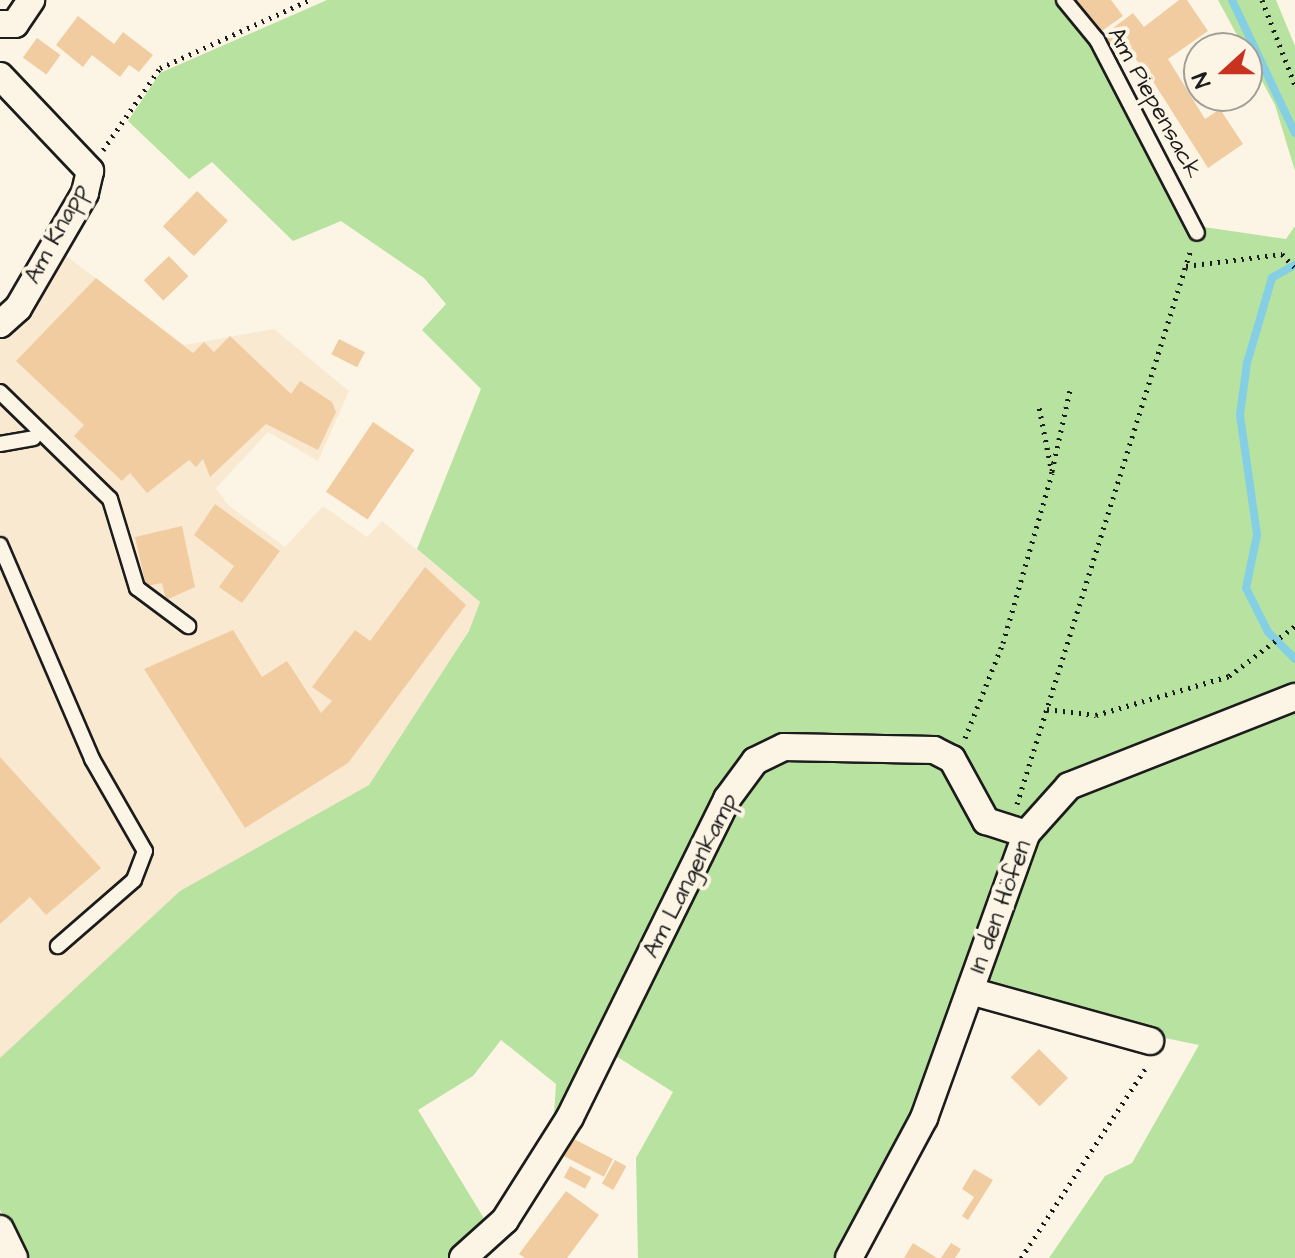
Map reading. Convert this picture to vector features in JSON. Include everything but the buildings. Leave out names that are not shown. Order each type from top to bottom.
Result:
[{"type":"street","points":[[0,24],[15,24],[31,0]]},
{"type":"street","name":"Am Knapp","points":[[0,76],[90,171],[85,193],[18,308],[0,324]]},
{"type":"street","name":"In den Höfen","points":[[849,1258],[924,1118],[970,991],[1017,833],[1069,786],[1295,697]]},
{"type":"street","name":"Am Langenkamp","points":[[463,1258],[505,1220],[570,1117],[727,799],[755,761],[784,747],[934,750],[952,759]]},
{"type":"street","points":[[952,759],[970,784],[974,805],[1017,833]]},
{"type":"street","points":[[970,991],[1150,1041]]},
{"type":"street","points":[[0,1229],[14,1258]]},
{"type":"lane","name":"Am Piepensack","points":[[1064,0],[1097,40],[1197,233]]},
{"type":"lane","points":[[0,392],[110,499],[137,588],[188,626]]},
{"type":"lane","points":[[0,444],[33,438]]},
{"type":"lane","points":[[0,545],[92,759],[145,851],[134,880],[58,946]]},
{"type":"path","points":[[90,171],[160,68],[309,0]]},
{"type":"path","points":[[1262,0],[1295,85]]},
{"type":"path","points":[[1017,833],[1047,709],[1197,233]]},
{"type":"path","points":[[1186,266],[1282,254],[1295,268]]},
{"type":"path","points":[[952,759],[983,701],[1052,473],[1070,390]]},
{"type":"path","points":[[1039,407],[1052,473]]},
{"type":"path","points":[[1047,709],[1096,715],[1229,676],[1295,626]]},
{"type":"path","points":[[1021,1258],[1140,1083],[1154,1052],[1150,1041]]},
{"type":"shaded area","points":[[57,249],[184,345],[274,329],[349,391],[318,461],[268,432],[216,488],[228,505],[285,547],[323,506],[367,537],[382,521],[480,602],[469,631],[369,785],[286,837],[57,1007],[0,1058],[0,333]]},
{"type":"green space","points":[[327,0],[1057,0],[1095,44],[1190,225],[1286,239],[1295,226],[1295,682],[1171,734],[1295,709],[1295,1258],[1049,1258],[1105,1176],[1132,1163],[1199,1045],[1028,1010],[953,1006],[910,1115],[836,1258],[638,1258],[636,1158],[673,1092],[592,1041],[553,1131],[556,1084],[501,1040],[473,1076],[418,1110],[488,1225],[448,1258],[23,1258],[0,1210],[0,1058],[180,891],[369,785],[469,631],[480,602],[417,549],[481,389],[422,330],[446,304],[424,278],[341,221],[293,241],[212,162],[189,179],[128,121],[160,73]]},
{"type":"green space","points":[[1218,0],[1276,0],[1295,46],[1295,171],[1275,105],[1263,83],[1263,32],[1235,32]]},
{"type":"waterway","points":[[1232,0],[1295,133]]},
{"type":"waterway","points":[[1295,265],[1272,278],[1247,363],[1240,415],[1257,535],[1246,588],[1268,632],[1295,659]]}]
